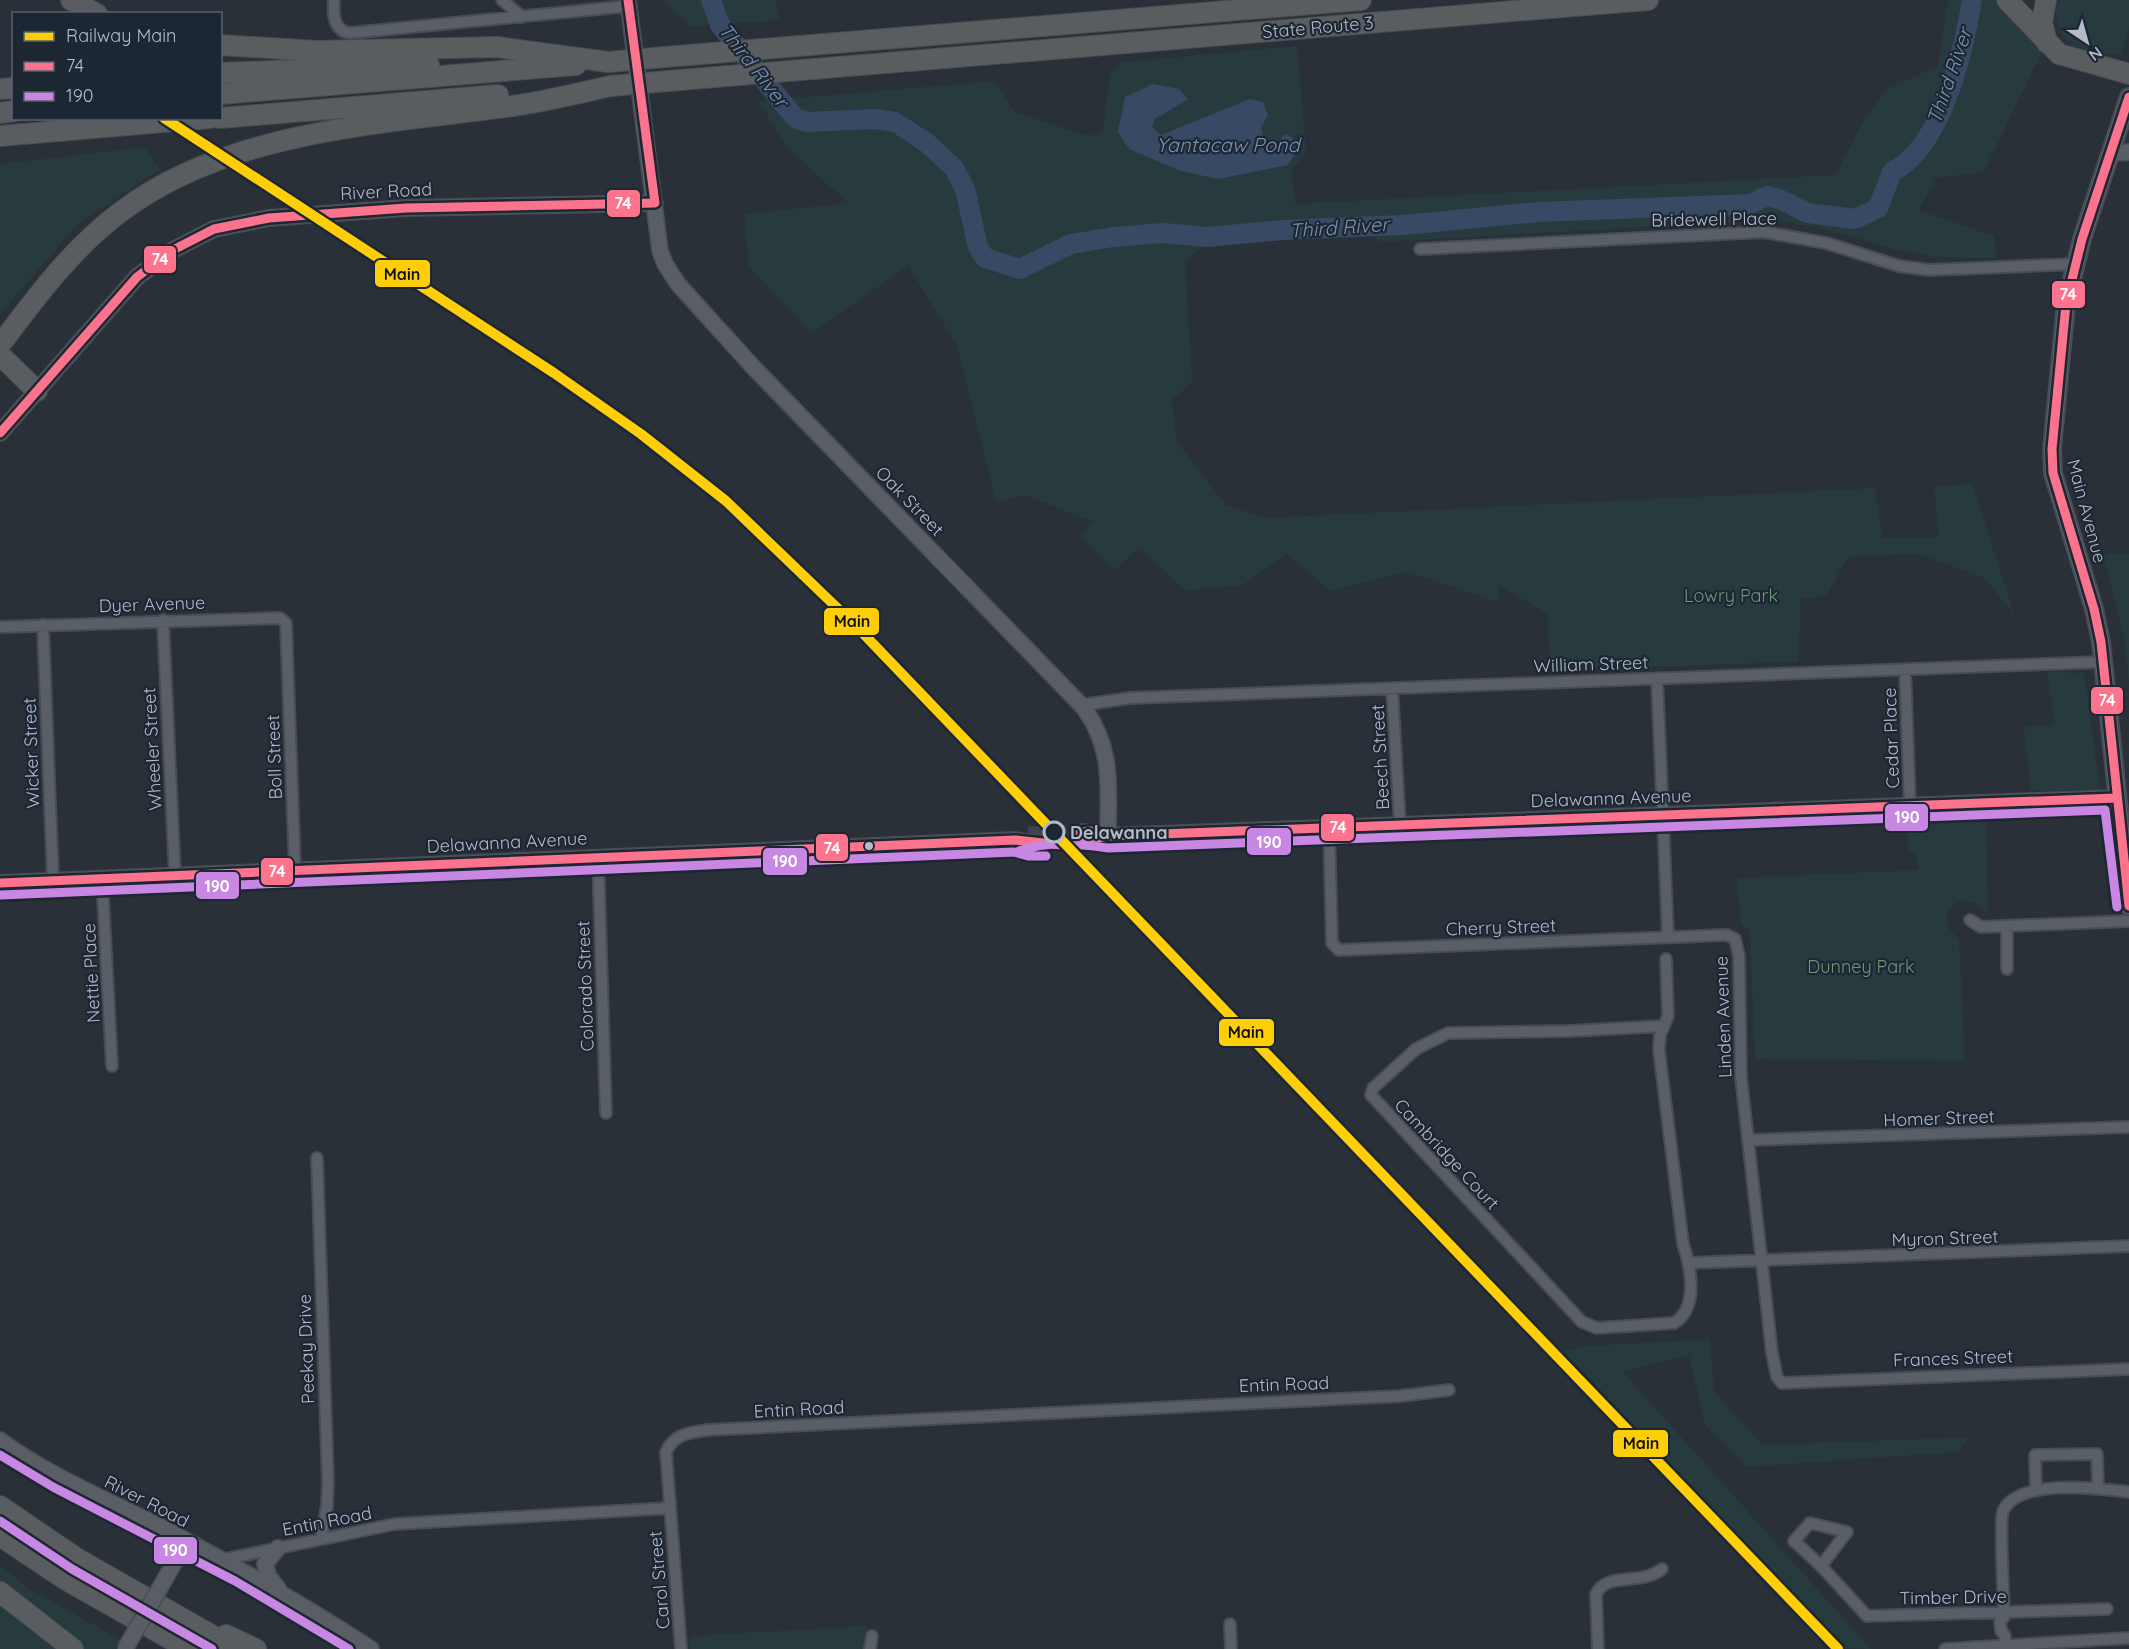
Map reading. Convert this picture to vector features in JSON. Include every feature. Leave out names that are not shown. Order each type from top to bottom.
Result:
[{"type":"highway","points":[[71,0],[93,12]]},
{"type":"highway","name":"State Route 3","points":[[608,62],[1362,0]]},
{"type":"highway","name":"State Route 3","points":[[611,86],[1648,0]]},
{"type":"highway","points":[[2007,0],[2048,45],[2071,60],[2129,74]]},
{"type":"highway","points":[[2046,0],[2042,22],[2048,45]]},
{"type":"highway","points":[[222,45],[309,51],[497,47],[608,62]]},
{"type":"highway","points":[[222,94],[608,62]]},
{"type":"highway","points":[[222,72],[400,66],[555,67]]},
{"type":"highway","points":[[222,118],[611,86]]},
{"type":"highway","points":[[37,391],[1,347],[79,248],[123,210],[166,183],[200,166],[240,153],[318,135],[531,103],[611,86]]},
{"type":"highway","points":[[0,136],[197,120]]},
{"type":"highway","points":[[0,149],[118,126]]},
{"type":"highway","points":[[0,1506],[78,1559],[236,1649]]},
{"type":"highway","points":[[0,1536],[66,1580],[188,1649]]},
{"type":"highway","points":[[0,1592],[73,1649]]},
{"type":"highway","points":[[178,1617],[256,1649]]},
{"type":"main road","name":"Main Avenue","points":[[2129,98],[2121,152],[2092,206],[2066,304],[2052,450],[2053,472],[2094,609],[2129,906]]},
{"type":"street","points":[[334,0],[337,26],[344,33],[522,18],[628,3],[655,203]]},
{"type":"street","points":[[502,0],[522,18]]},
{"type":"street","name":"River Road","points":[[0,433],[137,277],[173,250],[214,229],[269,218],[406,208],[655,203]]},
{"type":"street","name":"Oak Street","points":[[655,203],[662,259],[678,284],[754,368],[1082,705],[1097,726],[1107,754],[1108,836]]},
{"type":"street","name":"Bridewell Place","points":[[1420,249],[1764,232],[1815,241],[1899,266],[1929,270],[2076,264]]},
{"type":"street","name":"Dyer Avenue","points":[[0,627],[280,618],[286,623],[286,641]]},
{"type":"street","name":"Wheeler Street","points":[[163,620],[175,876]]},
{"type":"street","name":"Wicker Street","points":[[43,625],[53,880]]},
{"type":"street","name":"Boll Street","points":[[286,641],[295,871]]},
{"type":"street","name":"William Street","points":[[1082,705],[1130,698],[2102,662]]},
{"type":"street","name":"Cedar Place","points":[[1905,669],[1910,806]]},
{"type":"street","points":[[1657,678],[1668,937]]},
{"type":"street","name":"Beech Street","points":[[1392,688],[1400,825]]},
{"type":"street","name":"Delawanna Avenue","points":[[1087,837],[2116,798]]},
{"type":"street","name":"Cherry Street","points":[[1329,827],[1332,943],[1335,948],[1346,950],[1668,937]]},
{"type":"street","name":"Delawanna Avenue","points":[[0,883],[1027,839]]},
{"type":"street","name":"Colorado Street","points":[[598,857],[606,1113]]},
{"type":"street","name":"Nettie Place","points":[[102,878],[112,1066]]},
{"type":"street","points":[[1970,920],[1981,927],[2129,921]]},
{"type":"street","points":[[2007,926],[2007,969]]},
{"type":"street","name":"Linden Avenue","points":[[1668,937],[1727,935],[1735,939],[1739,956],[1741,1077],[1772,1353],[1779,1381]]},
{"type":"street","name":"Cambridge Court","points":[[1664,1026],[1569,1031],[1448,1033],[1416,1049],[1373,1088],[1371,1095],[1574,1313],[1590,1326],[1597,1328],[1674,1323],[1683,1318],[1690,1303],[1689,1263],[1683,1244],[1659,1050],[1668,1016],[1666,959]]},
{"type":"street","name":"Homer Street","points":[[1749,1140],[2129,1127]]},
{"type":"street","name":"Peekay Drive","points":[[316,1158],[328,1482],[327,1506],[321,1539]]},
{"type":"street","name":"Myron Street","points":[[1762,1262],[2129,1246]]},
{"type":"street","points":[[1689,1263],[1762,1262]]},
{"type":"street","name":"Frances Street","points":[[1779,1381],[1786,1383],[2129,1369]]},
{"type":"street","name":"Entin Road","points":[[221,1560],[395,1524],[669,1508],[666,1452],[671,1441],[681,1435],[707,1430],[1400,1396],[1449,1390]]},
{"type":"street","name":"River Road","points":[[0,1440],[49,1473],[282,1592],[371,1649]]},
{"type":"street","points":[[2036,1490],[2035,1455],[2097,1454],[2098,1488]]},
{"type":"street","points":[[2005,1640],[2009,1630],[2008,1621],[2004,1615],[2002,1513],[2014,1497],[2036,1490],[2098,1488],[2129,1492]]},
{"type":"street","name":"Carol Street","points":[[669,1508],[681,1649]]},
{"type":"street","name":"Timber Drive","points":[[1821,1566],[1847,1532],[1810,1523],[1794,1541],[1821,1566],[1867,1616],[2004,1615],[2107,1609]]},
{"type":"street","points":[[126,1649],[186,1542]]},
{"type":"street","points":[[278,1548],[268,1558],[266,1570],[282,1592]]},
{"type":"street","points":[[1598,1649],[1596,1594],[1599,1589],[1612,1581],[1649,1578],[1662,1569]]},
{"type":"street","points":[[1230,1624],[1232,1649]]},
{"type":"street","points":[[870,1649],[872,1636]]},
{"type":"street","points":[[1945,1649],[2005,1640],[2129,1638]]},
{"type":"green space","points":[[662,0],[776,0],[779,20],[691,27]]},
{"type":"green space","name":"Lowry Park","points":[[1948,0],[1996,0],[2007,5],[2042,51],[1984,172],[1937,178],[1918,210],[1994,236],[1997,258],[1939,257],[1897,250],[1824,229],[1773,220],[1398,241],[1377,241],[1377,232],[1211,242],[1185,260],[1192,382],[1172,400],[1177,442],[1226,505],[1266,518],[1875,488],[1882,538],[1939,537],[1934,486],[1972,484],[2015,616],[1983,577],[1917,554],[1848,557],[1827,595],[1801,599],[1798,662],[1551,670],[1547,614],[1499,585],[1498,602],[1408,572],[1331,591],[1287,554],[1241,586],[1185,590],[1139,547],[1115,570],[1080,536],[1094,522],[1024,495],[997,503],[957,345],[908,266],[811,333],[748,265],[745,214],[848,203],[787,147],[758,101],[995,81],[1015,112],[1089,136],[1103,131],[1110,75],[1122,62],[1297,46],[1306,154],[1291,170],[1295,204],[1835,175],[1862,123],[1888,88],[1938,66]]},
{"type":"green space","points":[[2061,0],[2129,0],[2129,30],[2121,55],[2078,53],[2059,31],[2055,9]]},
{"type":"green space","points":[[145,147],[160,169],[77,225],[0,314],[0,164]]},
{"type":"green space","points":[[2129,553],[2129,684],[2124,638],[2103,554]]},
{"type":"green space","points":[[2047,672],[2084,673],[2100,790],[2031,791],[2024,727],[2055,724]]},
{"type":"green space","name":"Dunney Park","points":[[1986,814],[1988,915],[1968,901],[1958,902],[1947,910],[1948,927],[1959,940],[1965,1061],[1755,1059],[1750,931],[1741,924],[1737,878],[1918,870],[1916,850],[1908,851],[1907,820]]},
{"type":"green space","points":[[1710,1339],[1714,1392],[1763,1445],[1970,1437],[1958,1452],[1747,1467],[1706,1427],[1689,1356],[1622,1371],[1871,1649],[1845,1648],[1563,1351],[1585,1346]]},
{"type":"green space","points":[[0,1566],[30,1589],[137,1649],[0,1649]]},
{"type":"green space","points":[[867,1626],[864,1649],[691,1649],[689,1636]]},
{"type":"water","name":"Yantacaw Pond","points":[[1153,84],[1179,89],[1188,99],[1155,119],[1152,127],[1161,135],[1250,99],[1263,102],[1268,115],[1261,128],[1264,138],[1275,143],[1286,134],[1295,140],[1295,154],[1288,165],[1218,179],[1181,171],[1129,149],[1118,132],[1125,97]]},
{"type":"waterway","name":"Third River","points":[[711,0],[720,25],[795,118],[806,122],[875,119],[895,122],[927,143],[954,168],[965,189],[978,247],[985,258],[1020,269],[1071,244],[1113,237],[1164,233],[1207,237],[1283,230],[1403,225],[1538,212],[1750,204],[1767,196],[1779,199],[1808,213],[1855,219],[1878,208],[1892,172],[1910,159],[1925,141],[1937,120],[1956,71],[1972,0]]},
{"type":"tunnel","points":[[1028,834],[1082,832]]},
{"type":"tunnel","points":[[1044,844],[1092,842]]},
{"type":"rail line","name":"Main","points":[[167,120],[554,373],[641,434],[726,501],[855,625],[1838,1649]]},
{"type":"transit line","name":"74","points":[[0,433],[137,277],[173,250],[214,229],[269,218],[406,208],[655,203],[628,0]]},
{"type":"transit line","name":"74","points":[[2129,97],[2082,239],[2066,304],[2052,449],[2053,473],[2094,609],[2101,642],[2129,906]]},
{"type":"transit line","name":"74","points":[[1079,832],[1091,831],[1108,836],[2116,798]]},
{"type":"transit line","name":"190","points":[[1019,851],[1053,844],[1108,848],[2105,810],[2117,907]]},
{"type":"transit line","name":"74","points":[[0,883],[1015,840],[1062,845],[1108,836]]},
{"type":"transit line","name":"190","points":[[1,895],[1014,852],[1028,856],[1046,856]]},
{"type":"transit line","name":"190","points":[[0,1455],[53,1487],[235,1581],[349,1649]]},
{"type":"transit line","name":"190","points":[[0,1521],[72,1569],[212,1649]]},
{"type":"place","name":"Delawanna","points":[[1054,832]]}]
